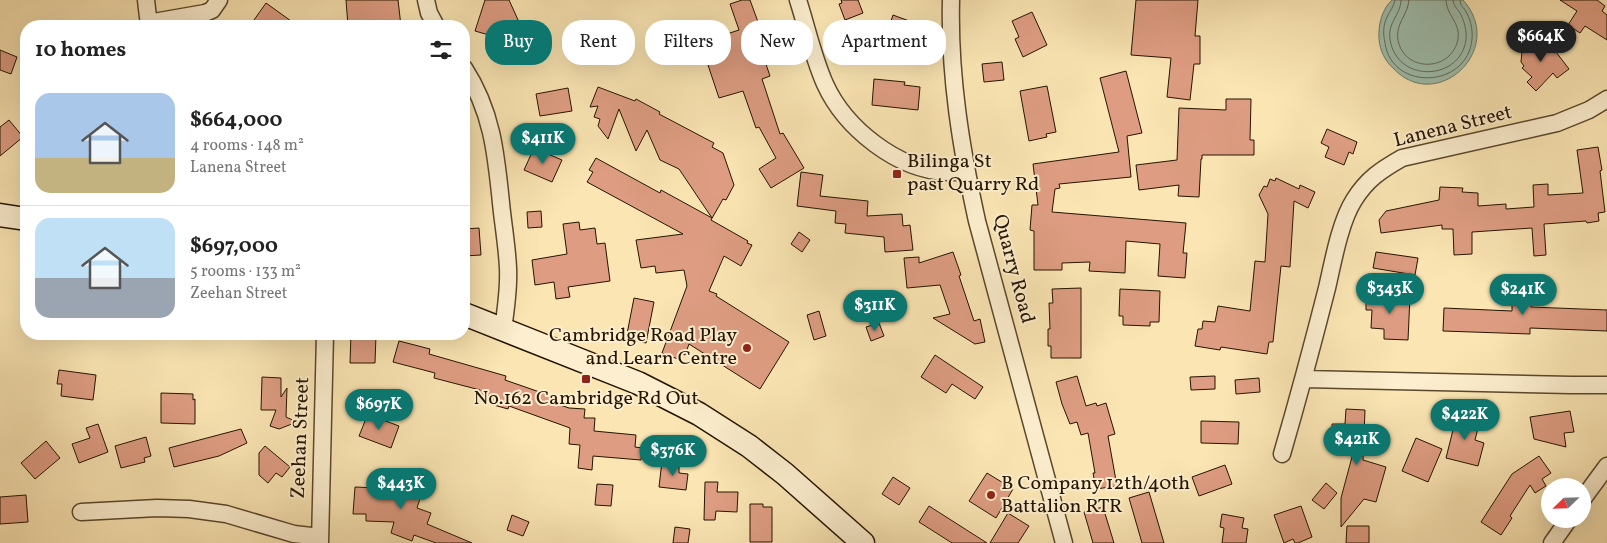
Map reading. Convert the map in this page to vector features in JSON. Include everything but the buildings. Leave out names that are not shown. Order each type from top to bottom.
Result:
[{"type":"main road","points":[[0,215],[20,218]]},
{"type":"main road","points":[[470,316],[638,383],[678,402],[711,421],[749,446],[785,474],[863,543]]},
{"type":"street","points":[[146,0],[148,20]]},
{"type":"street","points":[[169,20],[205,13],[212,10],[219,0]]},
{"type":"street","points":[[426,0],[433,20]]},
{"type":"street","points":[[798,0],[825,83],[844,115],[884,150],[919,167],[947,172],[966,171]]},
{"type":"street","name":"Quarry Road","points":[[951,0],[952,63],[966,171],[977,221],[1064,543]]},
{"type":"street","points":[[470,78],[483,103],[496,154],[508,268],[507,299],[503,329]]},
{"type":"street","name":"Lanena Street","points":[[1282,454],[1347,216],[1353,201],[1369,181],[1381,170],[1402,158],[1557,123],[1589,110],[1607,99]]},
{"type":"street","name":"Zeehan Street","points":[[320,540],[325,340]]},
{"type":"street","points":[[1304,379],[1607,385]]},
{"type":"street","points":[[1591,488],[1607,466]]},
{"type":"street","points":[[81,512],[157,508],[189,509],[226,514],[320,540]]},
{"type":"street","points":[[1552,543],[1563,528]]},
{"type":"water","points":[[1392,0],[1463,0],[1474,19],[1477,38],[1472,55],[1461,70],[1446,80],[1429,84],[1411,81],[1391,66],[1382,52],[1379,34],[1383,13]]},
{"type":"place","name":"Bilinga St past Quarry Rd","points":[[897,174]]},
{"type":"place","name":"Cambridge Road Play and Learn Centre","points":[[747,348]]},
{"type":"place","name":"No.162 Cambridge Rd Out","points":[[586,379]]},
{"type":"place","name":"B Company 12th/40th Battalion RTR","points":[[991,495]]}]
